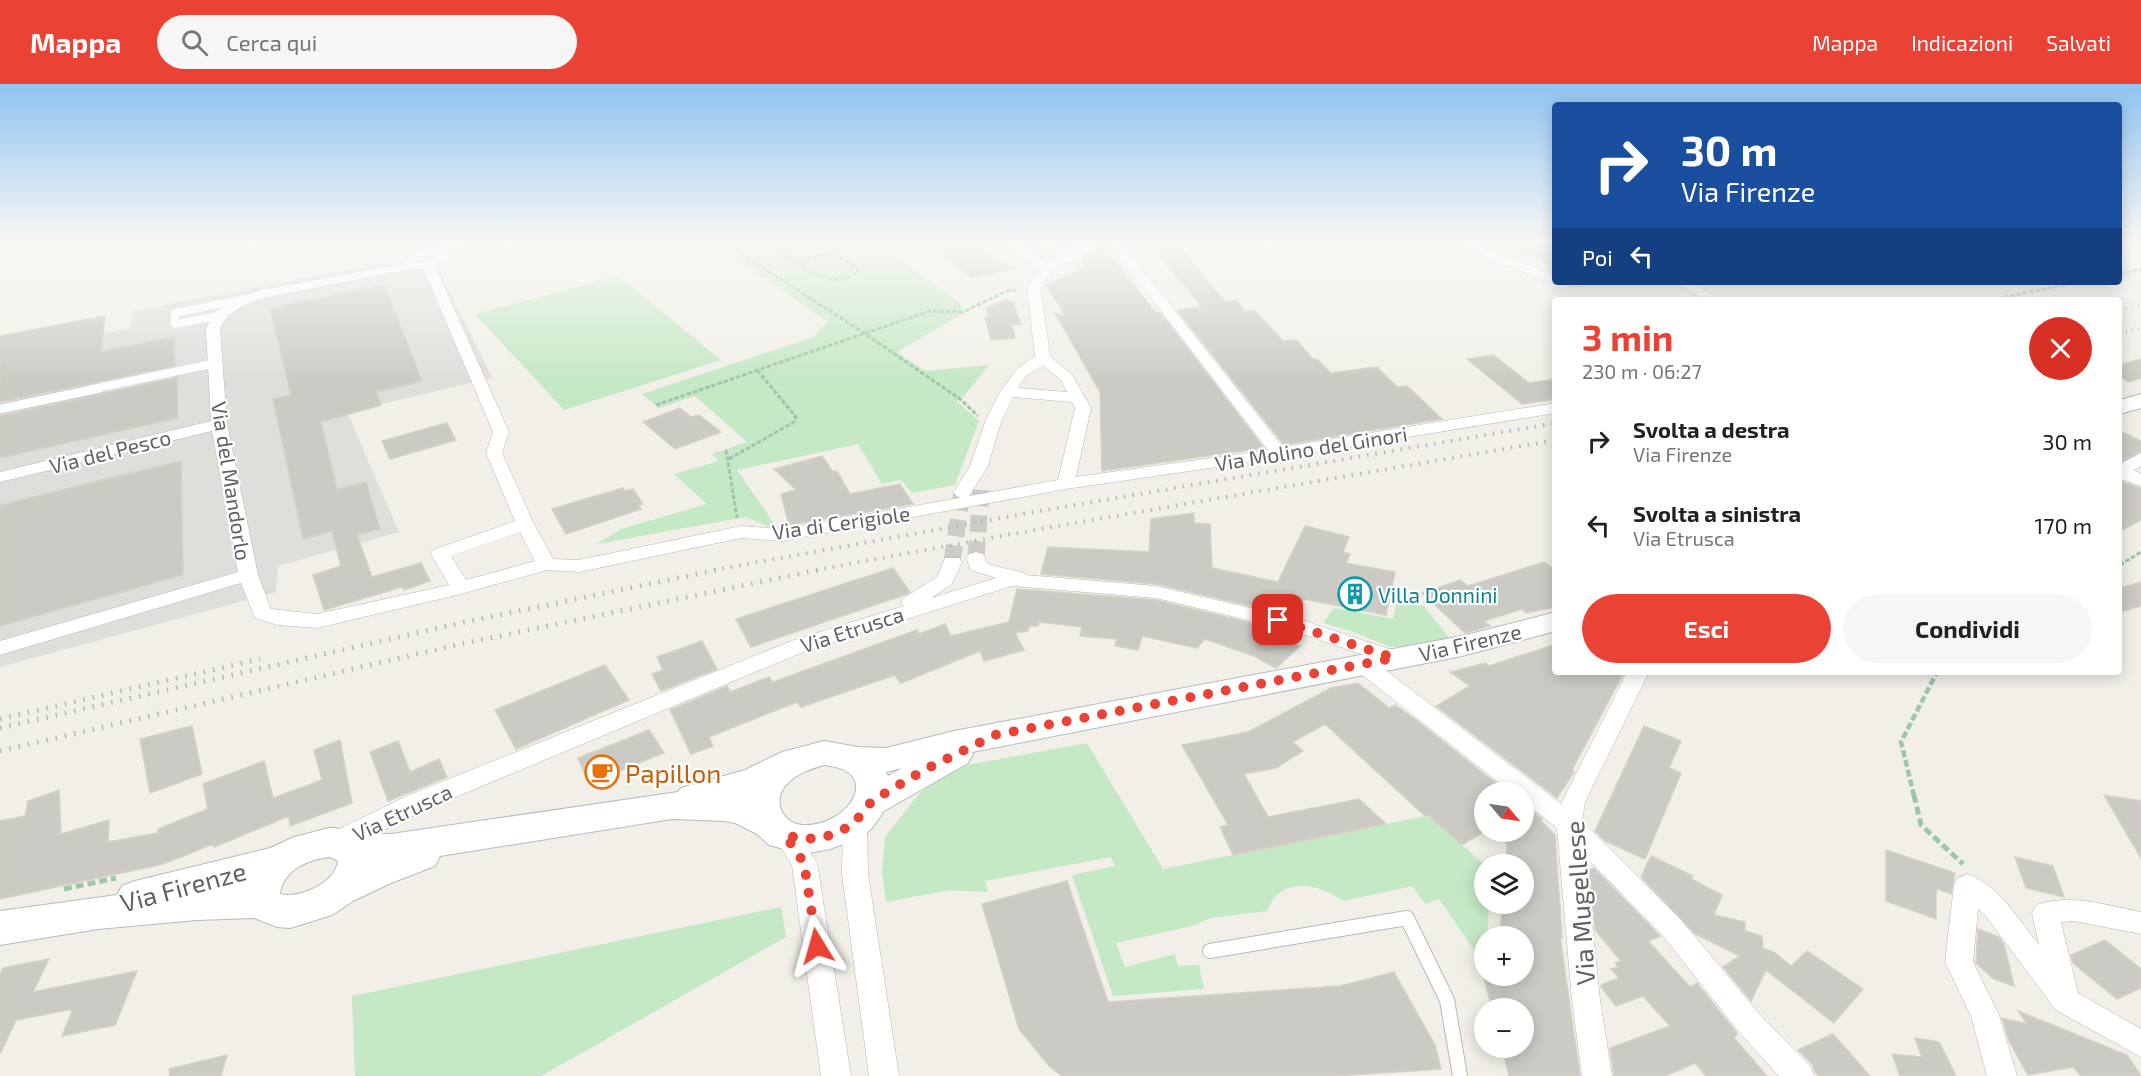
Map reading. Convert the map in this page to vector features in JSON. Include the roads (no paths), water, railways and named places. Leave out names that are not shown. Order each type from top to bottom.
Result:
[{"type":"main road","points":[[2122,407],[2141,401]]},
{"type":"main road","name":"Via Firenze","points":[[672,805],[705,792],[755,780],[807,755],[840,754],[854,759],[886,760],[995,735],[1491,639],[1552,622]]},
{"type":"main road","name":"Via Firenze","points":[[85,913],[148,893],[282,860],[309,846],[344,845],[391,849],[672,805],[724,807],[744,812],[777,830],[802,839],[821,838],[840,832],[864,812],[926,769],[995,735]]},
{"type":"main road","points":[[854,759],[865,767],[872,777],[874,789],[864,812]]},
{"type":"main road","name":"Via Firenze","points":[[777,830],[761,812],[760,798],[771,777],[791,761]]},
{"type":"main road","name":"Via Firenze","points":[[342,889],[378,872],[484,834]]},
{"type":"main road","name":"Via Firenze","points":[[282,860],[266,877],[261,895],[263,902],[270,909],[297,912],[328,900],[352,878],[357,866],[357,856],[344,845]]},
{"type":"main road","name":"Via Firenze","points":[[0,928],[85,913],[215,902],[263,902]]},
{"type":"street","points":[[218,316],[246,299],[291,289]]},
{"type":"street","points":[[445,289],[501,432],[494,453],[525,524],[546,564]]},
{"type":"street","points":[[1034,289],[1043,358],[1067,378],[1083,408],[1066,484]]},
{"type":"street","points":[[1151,289],[1280,453]]},
{"type":"street","points":[[1695,289],[1709,297]]},
{"type":"street","name":"Via del Mandorlo","points":[[218,316],[213,329],[219,424],[248,575],[262,613],[278,618],[317,621],[461,588]]},
{"type":"street","points":[[962,493],[979,466],[993,422],[1008,392],[1022,372],[1043,358]]},
{"type":"street","points":[[1008,392],[1079,398]]},
{"type":"street","name":"Via Molino del Ginori","points":[[1066,484],[1280,453],[1552,409]]},
{"type":"street","name":"Via del Pesco","points":[[0,477],[219,424]]},
{"type":"street","points":[[2122,471],[2141,458]]},
{"type":"street","points":[[979,466],[981,490]]},
{"type":"street","points":[[2122,473],[2141,481]]},
{"type":"street","name":"Via di Cerigiole","points":[[461,588],[546,564],[579,566],[741,532],[782,535],[1066,484]]},
{"type":"street","points":[[461,588],[440,554],[525,524]]},
{"type":"street","points":[[976,558],[978,566],[1012,577],[1097,586]]},
{"type":"street","points":[[863,625],[928,592],[945,580],[952,562]]},
{"type":"street","name":"Via del Mandorlo","points":[[0,648],[248,575]]},
{"type":"street","name":"Via Etrusca","points":[[344,845],[418,802],[801,645],[863,625],[1011,580],[1156,592],[1295,625],[1379,661],[1569,824],[1673,928],[1750,1024],[1799,1076]]},
{"type":"street","name":"Via Mugellese","points":[[1597,1076],[1586,1000],[1569,824],[1572,802],[1636,675]]},
{"type":"street","points":[[864,812],[855,874],[884,1076]]},
{"type":"street","points":[[777,830],[804,863],[836,1076]]},
{"type":"street","points":[[2002,1076],[1985,1015],[1959,962],[1967,885],[1994,906],[2066,1001],[2141,1044]]},
{"type":"street","points":[[2066,1001],[2045,913],[2074,910],[2141,923]]},
{"type":"lane","points":[[218,316],[175,324],[175,313],[246,299]]},
{"type":"lane","points":[[0,409],[216,363]]},
{"type":"lane","points":[[1210,951],[1407,918],[1447,1000],[1460,1076]]},
{"type":"tunnel","points":[[976,558],[981,490]]},
{"type":"tunnel","points":[[952,562],[962,493]]},
{"type":"railway","points":[[2122,310],[2141,305]]},
{"type":"railway","points":[[2122,333],[2141,329]]},
{"type":"railway","points":[[714,570],[1040,511],[1552,424]]},
{"type":"railway","points":[[816,570],[1552,441]]},
{"type":"railway","points":[[0,728],[456,624],[721,569]]},
{"type":"railway","points":[[0,751],[456,645],[823,569]]},
{"type":"railway","points":[[0,719],[260,659]]},
{"type":"place","name":"Villa Donnini","points":[[1355,594]]},
{"type":"place","name":"Papillon","points":[[602,772]]}]
